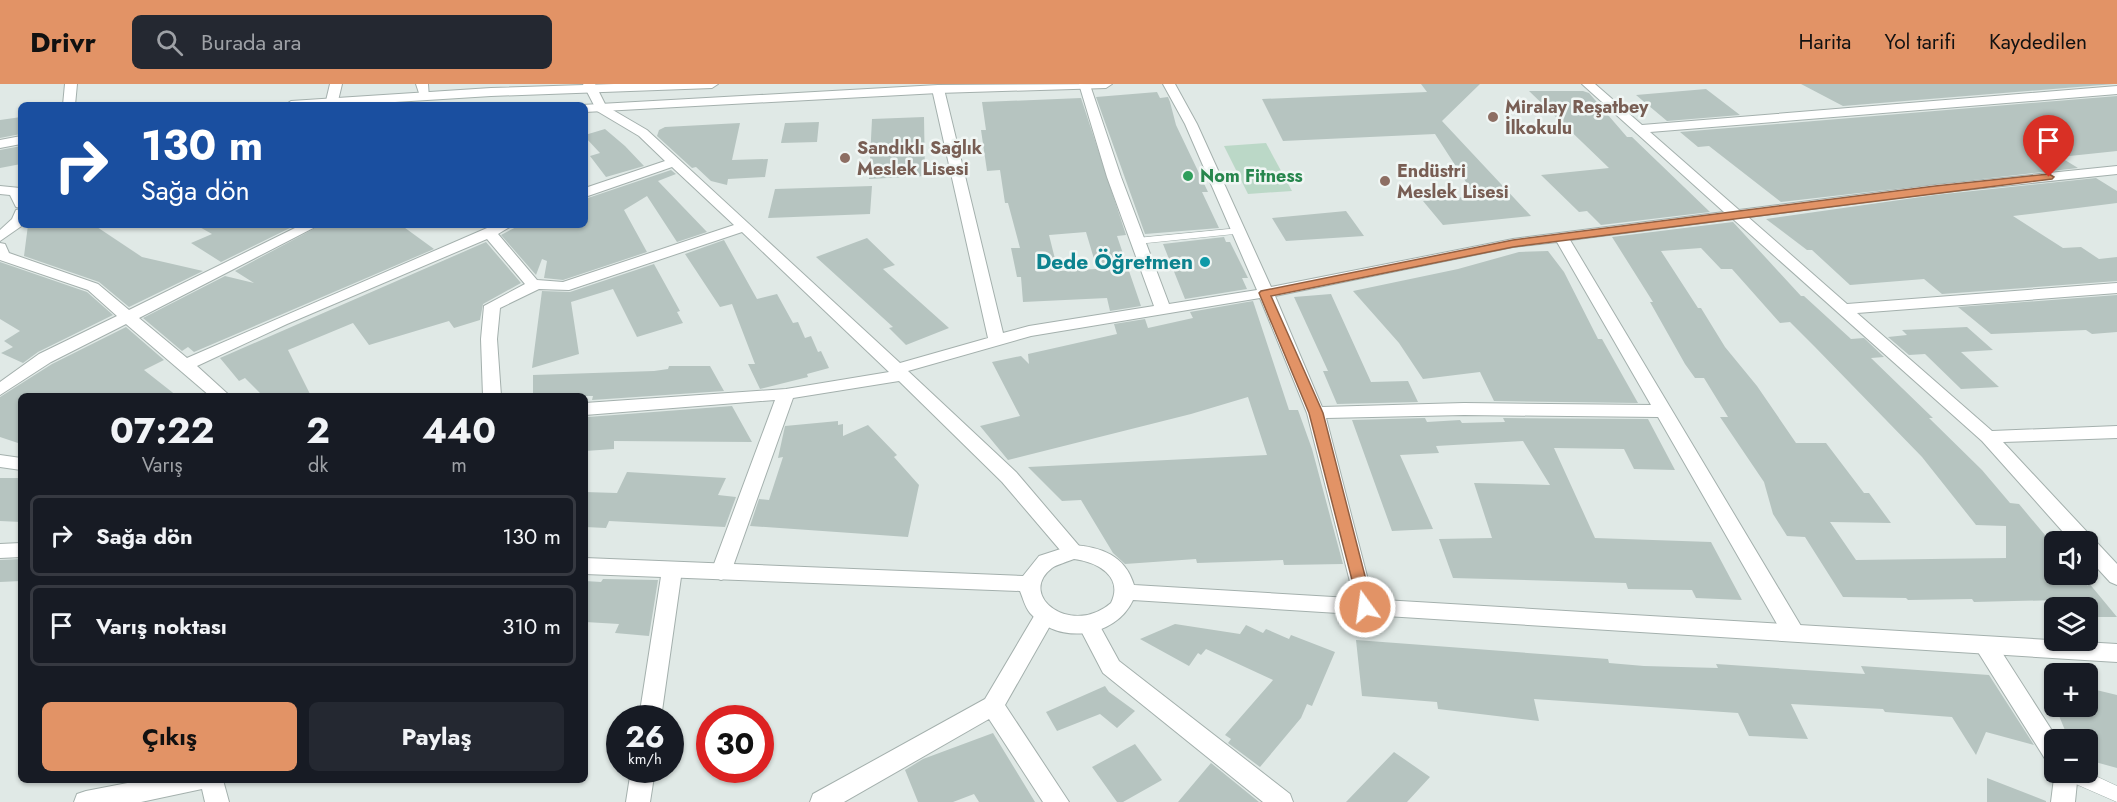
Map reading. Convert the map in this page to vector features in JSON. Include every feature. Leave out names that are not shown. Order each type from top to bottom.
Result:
[{"type":"street","points":[[69,102],[71,84]]},
{"type":"street","points":[[332,102],[336,84]]},
{"type":"street","points":[[352,102],[426,95],[589,86],[712,84]]},
{"type":"street","points":[[593,108],[938,89],[1106,84]]},
{"type":"street","points":[[1169,84],[1191,124],[1240,231],[1316,413],[1365,607]]},
{"type":"street","points":[[1588,84],[1988,437],[2075,531]]},
{"type":"street","points":[[1084,85],[1163,310]]},
{"type":"street","points":[[589,86],[593,108]]},
{"type":"street","points":[[938,89],[997,340]]},
{"type":"street","points":[[1640,129],[2117,90]]},
{"type":"street","points":[[593,108],[643,133],[744,226],[1009,477],[1073,552]]},
{"type":"street","points":[[0,144],[18,141]]},
{"type":"street","points":[[588,190],[674,162]]},
{"type":"street","points":[[588,409],[786,394],[899,372],[1029,331],[1265,293],[1513,243],[1935,189],[2117,170]]},
{"type":"street","points":[[0,190],[15,191],[18,198]]},
{"type":"street","points":[[0,237],[18,221]]},
{"type":"street","points":[[489,232],[534,284],[564,287],[744,226]]},
{"type":"street","points":[[0,390],[7,377],[306,228]]},
{"type":"street","points":[[186,365],[281,321],[389,277],[499,228]]},
{"type":"street","points":[[1561,237],[1793,632]]},
{"type":"street","points":[[0,250],[2,256],[27,267],[65,275],[93,287],[218,393]]},
{"type":"street","points":[[492,393],[489,339],[492,306],[538,284]]},
{"type":"street","points":[[1842,309],[2117,288]]},
{"type":"street","points":[[721,572],[786,394]]},
{"type":"street","points":[[1316,413],[1474,409],[1663,411]]},
{"type":"street","points":[[1988,437],[2117,432]]},
{"type":"street","points":[[0,461],[18,464]]},
{"type":"street","points":[[0,551],[18,550]]},
{"type":"street","points":[[1073,552],[1104,559],[1116,568],[1124,579],[1125,592],[1122,603],[1114,613],[1089,625],[1073,626],[1044,617],[1030,596],[1029,584],[1034,572],[1044,562],[1073,552]]},
{"type":"street","points":[[2098,556],[2117,577]]},
{"type":"street","points":[[588,566],[1029,584]]},
{"type":"street","points":[[652,705],[672,570]]},
{"type":"street","points":[[1125,592],[2117,653]]},
{"type":"street","points":[[822,802],[993,706],[1044,617]]},
{"type":"street","points":[[1089,625],[1111,667],[1281,802]]},
{"type":"street","points":[[1986,646],[2044,738]]},
{"type":"street","points":[[993,706],[1057,802]]},
{"type":"street","points":[[86,802],[183,783]]},
{"type":"street","points":[[212,783],[217,802]]},
{"type":"street","points":[[638,802],[641,783]]},
{"type":"street","points":[[2063,802],[2066,783]]},
{"type":"lane","points":[[1137,241],[1240,231]]},
{"type":"lane","points":[[2091,783],[2117,795]]},
{"type":"green space","points":[[1266,143],[1292,191],[1248,194],[1224,146]]},
{"type":"building","points":[[1421,84],[1480,84],[1442,121],[1531,216],[1443,225],[1423,201],[1475,196],[1435,134],[1283,141],[1262,99],[1427,92]]},
{"type":"building","points":[[1801,84],[2114,84],[1843,106]]},
{"type":"building","points":[[1706,89],[1740,115],[1667,121],[1636,95]]},
{"type":"building","points":[[1529,91],[1589,93],[1627,137],[1632,137],[1710,212],[1601,225],[1587,211],[1579,212],[1541,175],[1609,168]]},
{"type":"building","points":[[1157,92],[1160,98],[1168,97],[1176,125],[1208,192],[1202,192],[1219,228],[1145,234],[1096,97]]},
{"type":"building","points":[[2117,96],[2117,151],[2060,157],[2078,168],[1781,202],[1709,146],[1698,147],[1680,132]]},
{"type":"building","points":[[1081,98],[1126,235],[1117,236],[1141,306],[1110,311],[1107,298],[1023,302],[1021,277],[1017,277],[1011,248],[1020,248],[1008,203],[1005,203],[1000,170],[987,171],[981,130],[986,130],[982,102]],"holes":[[[1086,232],[1097,269],[1058,271],[1049,235]]]},
{"type":"building","points":[[18,117],[18,135],[0,138],[0,120]]},
{"type":"building","points":[[924,117],[925,176],[869,179],[872,119]]},
{"type":"building","points":[[819,122],[817,142],[781,143],[785,123]]},
{"type":"building","points":[[740,123],[732,160],[768,159],[765,177],[728,179],[727,185],[711,181],[696,167],[692,168],[657,136],[659,130],[665,127]]},
{"type":"building","points":[[605,129],[644,166],[606,177],[590,156],[600,153],[588,140],[588,134]]},
{"type":"building","points":[[18,147],[18,165],[0,168],[0,150]]},
{"type":"building","points":[[671,170],[676,174],[658,181],[707,232],[677,242],[647,196],[624,210],[647,252],[563,280],[544,278],[547,261],[542,259],[536,275],[501,235],[514,228],[588,228],[588,198]]},
{"type":"building","points":[[2096,178],[2117,191],[2117,203],[2013,216],[2063,248],[2081,247],[2099,259],[2117,257],[2117,281],[1942,294],[1924,279],[1850,285],[1812,250],[1807,250],[1766,219],[1935,195]]},
{"type":"building","points":[[872,186],[870,214],[768,218],[775,189]]},
{"type":"building","points":[[1346,211],[1364,236],[1286,241],[1272,218]]},
{"type":"building","points":[[1733,222],[1801,296],[1804,296],[1851,339],[1864,338],[1884,357],[1871,358],[1933,418],[1929,418],[1982,470],[2010,503],[2019,504],[2044,534],[2044,585],[2090,585],[2117,617],[2098,617],[2098,597],[2044,597],[2044,600],[1974,602],[1972,599],[1908,600],[1906,598],[1843,597],[1805,537],[1787,536],[1773,514],[1764,482],[1720,417],[1728,417],[1704,378],[1695,378],[1685,364],[1650,302],[1653,302],[1612,237]],"holes":[[[1701,248],[1721,269],[1732,269],[1780,323],[1790,322],[1922,457],[1976,525],[2006,526],[2006,558],[1856,560],[1830,522],[1891,523],[1869,493],[1864,493],[1826,443],[1796,443],[1757,386],[1725,347],[1661,251]]]},
{"type":"building","points":[[28,228],[98,228],[142,257],[203,271],[129,307],[99,282],[24,256]]},
{"type":"building","points":[[201,228],[290,228],[221,262],[191,243],[212,234]]},
{"type":"building","points":[[315,228],[405,228],[434,249],[194,352],[188,347],[182,351],[143,318],[225,276],[254,283],[235,271]]},
{"type":"building","name":"Dede Öğretmen","points":[[1224,237],[1226,242],[1230,242],[1248,278],[1242,278],[1247,289],[1185,299],[1163,244]]},
{"type":"building","points":[[867,238],[895,265],[883,269],[949,328],[906,345],[889,328],[893,327],[816,257]]},
{"type":"building","points":[[724,240],[757,299],[777,294],[793,323],[798,322],[805,338],[811,336],[829,368],[807,374],[808,377],[760,389],[748,364],[755,364],[732,304],[720,307],[685,254]]},
{"type":"building","points":[[486,242],[521,283],[483,304],[480,320],[454,328],[449,321],[369,345],[353,323],[288,350],[310,393],[260,393],[245,378],[239,381],[220,358]]},
{"type":"building","points":[[1548,251],[1564,272],[1598,339],[1602,339],[1638,403],[1494,401],[1480,372],[1423,379],[1399,343],[1353,291],[1458,269],[1519,252]]},
{"type":"building","points":[[0,262],[87,292],[113,315],[38,352],[23,363],[1,353],[13,347],[4,341],[20,331],[0,319]]},
{"type":"building","points":[[654,264],[680,311],[677,312],[683,323],[637,337],[613,289],[571,302],[579,354],[532,368],[542,291],[570,292]]},
{"type":"building","points":[[1331,294],[1371,382],[1408,381],[1418,402],[1337,404],[1323,371],[1328,371],[1294,297]]},
{"type":"building","points":[[2117,295],[2117,332],[2092,334],[2086,330],[1991,334],[1958,307]]},
{"type":"building","points":[[1253,301],[1289,410],[1298,410],[1312,449],[1343,564],[1284,565],[1283,560],[1197,563],[1196,559],[1125,564],[1113,553],[1081,500],[1062,501],[1028,467],[1267,455],[1248,397],[1191,414],[1008,460],[980,426],[1020,416],[992,362],[1021,356],[1029,364],[1028,354],[1117,334],[1114,324],[1145,319],[1148,328],[1193,318],[1190,312]]},
{"type":"building","points":[[126,327],[164,360],[144,370],[173,393],[18,393],[18,443],[0,437],[0,397],[52,364]]},
{"type":"building","points":[[1967,327],[1993,350],[1961,352],[1999,387],[1961,389],[1925,354],[1909,355],[1888,337],[1907,335],[1902,330]]},
{"type":"building","points":[[669,366],[710,366],[724,391],[592,400],[593,396],[588,396],[588,393],[533,393],[533,375],[668,369]]},
{"type":"building","points":[[732,406],[752,442],[614,441],[614,449],[588,451],[588,417]]},
{"type":"building","points":[[1425,418],[1427,422],[1460,420],[1462,423],[1505,422],[1503,418],[1648,419],[1675,470],[1634,469],[1624,449],[1554,448],[1595,538],[1711,542],[1742,600],[1696,598],[1692,590],[1628,589],[1626,583],[1453,578],[1439,539],[1492,538],[1474,483],[1550,485],[1523,441],[1436,446],[1439,453],[1400,455],[1433,529],[1392,531],[1352,420]]},
{"type":"building","points":[[838,421],[838,425],[843,424],[843,436],[868,425],[897,455],[894,457],[919,485],[908,537],[750,526],[759,499],[769,500],[783,457],[778,458],[785,426]]},
{"type":"building","points":[[627,472],[726,478],[718,495],[736,497],[725,527],[609,521],[606,528],[588,527],[588,492],[617,493]]},
{"type":"building","points":[[0,478],[18,478],[18,522],[0,521]]},
{"type":"building","points":[[18,559],[18,581],[0,582],[0,560]]},
{"type":"building","points":[[603,579],[658,580],[649,636],[615,633],[619,624],[588,622],[588,581],[601,582]]},
{"type":"building","points":[[1175,624],[1240,634],[1246,625],[1263,633],[1266,629],[1289,639],[1291,635],[1335,652],[1312,706],[1307,704],[1301,718],[1260,767],[1228,743],[1231,739],[1225,735],[1273,680],[1206,649],[1201,655],[1198,653],[1189,666],[1140,639]]},
{"type":"building","points":[[1356,640],[1608,659],[1609,663],[1644,666],[1718,668],[1716,664],[1865,674],[1861,666],[1989,675],[2034,745],[1986,732],[1976,755],[1952,717],[1885,712],[1883,709],[1791,704],[1808,739],[1749,736],[1738,713],[1534,699],[1539,721],[1438,709],[1437,702],[1362,696]]},
{"type":"building","points":[[1105,686],[1109,692],[1135,711],[1117,728],[1100,714],[1057,731],[1046,712]]},
{"type":"building","points":[[2098,690],[2117,695],[2117,768],[2098,763],[2098,729],[2064,729],[2060,717],[2098,717]]},
{"type":"building","points":[[993,733],[1035,802],[979,802],[974,794],[953,802],[918,802],[905,770],[923,759]]},
{"type":"building","points":[[1135,744],[1162,780],[1123,802],[1117,802],[1092,767]]},
{"type":"building","points":[[1394,752],[1430,777],[1407,802],[1346,802]]},
{"type":"building","points":[[1211,763],[1259,802],[1178,802]]},
{"type":"building","points":[[1987,778],[2046,801],[2046,802],[1987,802]]},
{"type":"place","name":"Miralay Reşatbey İlkokulu","points":[[1493,117]]},
{"type":"place","name":"Sandıklı Sağlık Meslek Lisesi","points":[[845,158]]},
{"type":"place","name":"Nom Fitness","points":[[1188,176]]},
{"type":"place","name":"Endüstri Meslek Lisesi","points":[[1385,181]]},
{"type":"place","name":"Dede Öğretmen","points":[[1205,262]]},
{"type":"route","points":[[1365,607],[1316,413],[1265,293],[1513,243],[1935,189],[2049,177]]}]
